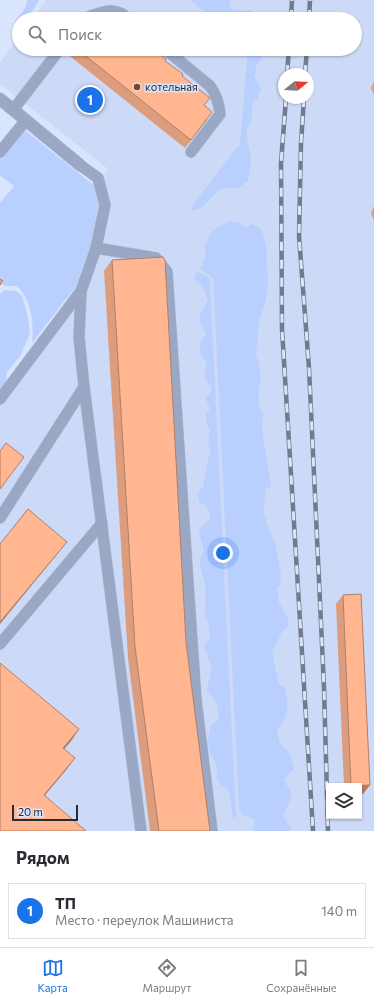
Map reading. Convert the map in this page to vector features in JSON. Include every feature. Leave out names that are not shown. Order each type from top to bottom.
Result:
[{"type":"street","points":[[0,100],[80,165]]},
{"type":"lane","points":[[104,12],[115,12]]},
{"type":"lane","points":[[14,110],[55,56]]},
{"type":"lane","points":[[174,56],[210,86],[214,91],[219,105],[220,114],[191,152]]},
{"type":"lane","points":[[0,152],[26,120]]},
{"type":"lane","points":[[80,165],[98,178],[105,205],[96,248],[81,291],[79,336],[84,387],[141,831]]},
{"type":"lane","points":[[96,248],[156,258],[167,272],[196,700],[212,831]]},
{"type":"lane","points":[[0,399],[81,291]]},
{"type":"lane","points":[[0,518],[84,387]]},
{"type":"lane","points":[[0,644],[102,522]]},
{"type":"shaded area","points":[[27,0],[39,0],[32,12],[22,12],[26,6]]},
{"type":"shaded area","points":[[46,0],[374,0],[374,831],[0,831],[0,389],[67,301],[92,191],[108,169],[0,84],[0,63],[12,47],[12,56],[362,56],[362,12],[37,12]]},
{"type":"shaded area","points":[[190,0],[230,0],[229,4],[233,10],[252,10],[252,12],[205,12]]},
{"type":"shaded area","points":[[247,56],[263,56],[256,66],[254,77],[261,88],[257,99],[253,101],[251,123],[247,129],[247,140],[251,160],[248,181],[237,188],[222,189],[202,207],[191,210],[194,203],[240,144]]},
{"type":"shaded area","points":[[23,129],[95,186],[98,205],[91,244],[75,287],[32,343],[32,320],[26,298],[17,286],[5,286],[0,282],[0,203],[14,186],[0,175],[0,157]]},
{"type":"shaded area","points":[[231,221],[241,223],[245,227],[252,224],[262,230],[267,250],[268,280],[266,299],[259,322],[256,355],[261,380],[259,386],[258,404],[263,414],[262,430],[271,486],[265,490],[264,515],[276,546],[281,575],[280,585],[277,587],[279,602],[289,621],[272,652],[279,684],[285,688],[287,700],[286,715],[277,730],[280,744],[288,751],[294,768],[284,780],[292,795],[283,817],[291,828],[291,831],[253,831],[254,819],[243,815],[239,809],[213,278],[199,268],[202,265],[206,253],[205,245],[210,234],[218,227]]},
{"type":"shaded area","points":[[196,271],[210,279],[236,818],[234,818],[232,814],[228,790],[221,785],[216,777],[218,770],[207,743],[211,725],[216,722],[219,716],[216,702],[207,690],[212,667],[204,646],[210,638],[209,626],[205,613],[206,589],[200,565],[201,556],[204,551],[199,532],[201,527],[210,519],[210,516],[208,508],[199,502],[198,492],[203,487],[209,456],[211,455],[208,442],[210,429],[206,423],[206,413],[209,411],[209,406],[205,398],[211,392],[212,388],[205,376],[207,363],[201,355],[199,343],[206,335],[200,321],[200,314],[208,300],[203,287],[194,279]]},
{"type":"shaded area","points":[[5,290],[16,291],[22,296],[28,318],[30,334],[20,356],[7,372],[6,385],[0,396],[0,294]]},
{"type":"building","name":"котельная","points":[[86,56],[162,56],[166,59],[165,61],[183,74],[182,76],[210,98],[204,105],[212,112],[191,140]]},
{"type":"building","points":[[163,257],[165,260],[186,642],[210,831],[159,831],[135,647],[112,260]]},
{"type":"building","points":[[6,443],[24,457],[0,489],[0,451]]},
{"type":"building","points":[[28,509],[67,542],[0,622],[0,544]]},
{"type":"building","points":[[361,594],[370,785],[362,785],[362,783],[351,783],[343,595]]},
{"type":"building","points":[[0,663],[79,729],[63,748],[75,758],[44,795],[86,831],[0,831]]},
{"type":"railway","points":[[291,12],[292,0]]},
{"type":"railway","points":[[309,12],[310,0]]},
{"type":"railway","points":[[287,68],[288,56]]},
{"type":"railway","points":[[305,68],[306,56]]},
{"type":"railway","points":[[286,104],[281,163],[282,329],[313,831]]},
{"type":"railway","points":[[304,104],[301,143],[299,236],[309,368],[324,687],[328,831]]},
{"type":"place","name":"котельная","points":[[137,87]]},
{"type":"place","name":"ТП","points":[[90,100]]}]
